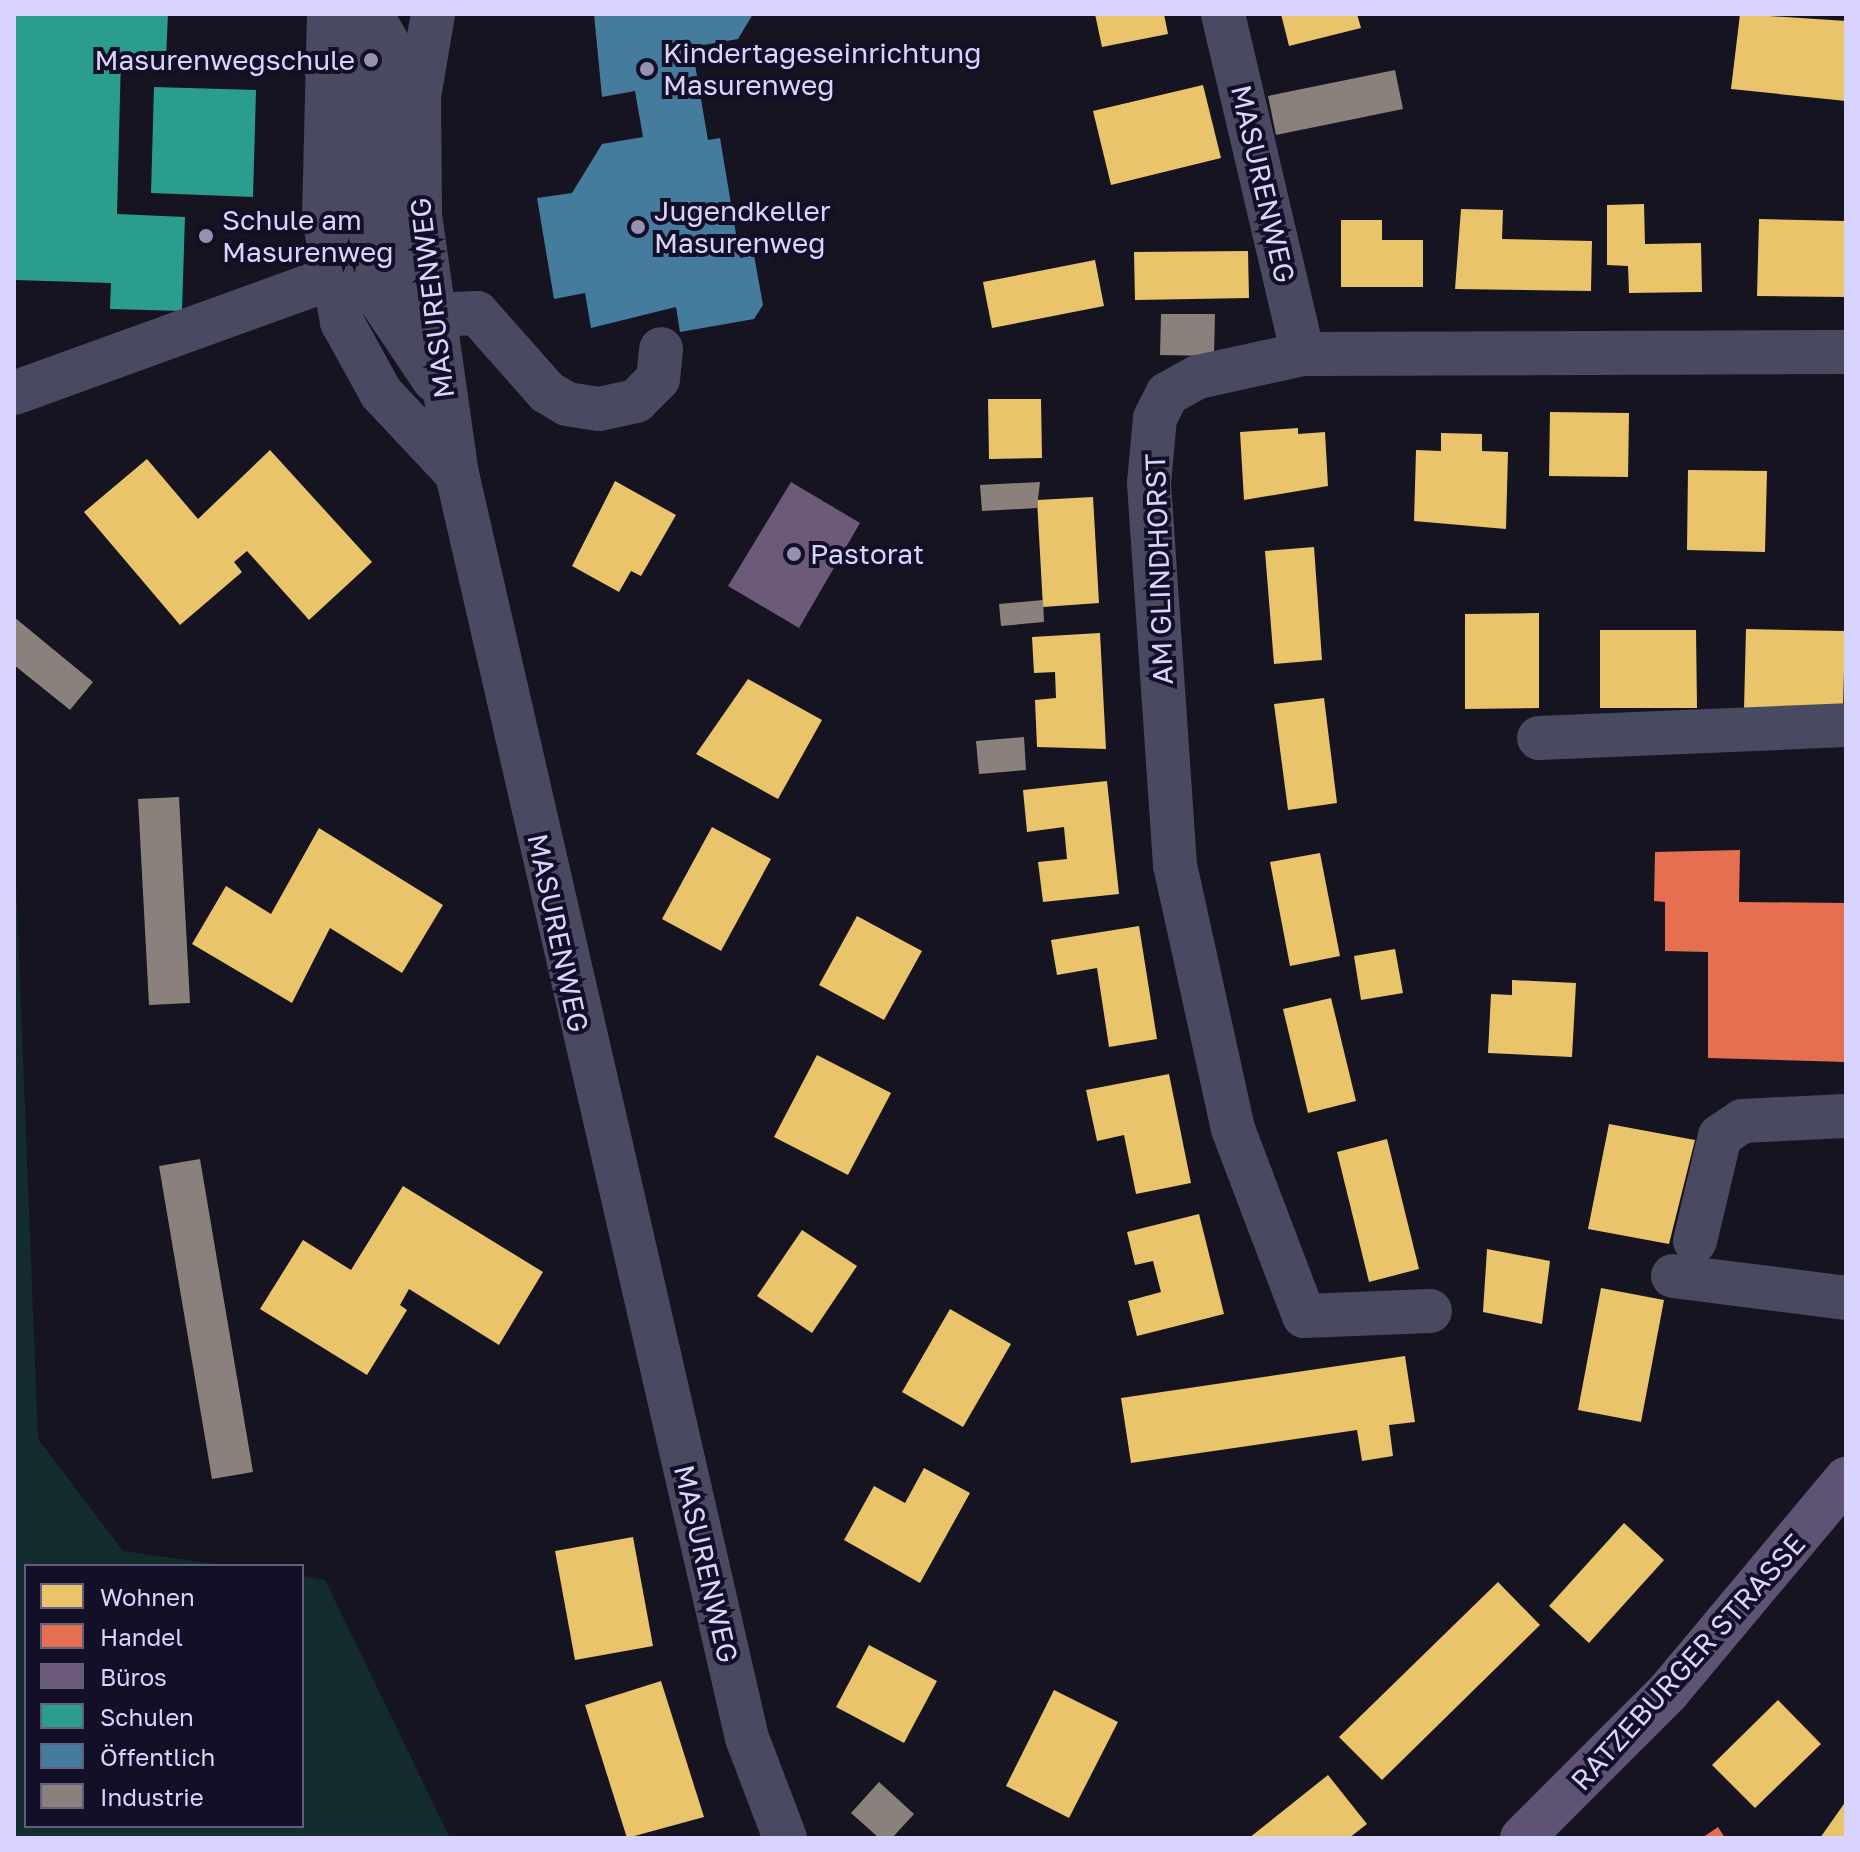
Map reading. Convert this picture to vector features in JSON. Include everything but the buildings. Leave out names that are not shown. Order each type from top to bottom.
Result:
[{"type":"main road","name":"RATZEBURGER STRASSE","points":[[1547,1830],[1716,1638],[1846,1479]]},
{"type":"street","points":[[329,14],[324,216],[334,277],[358,358],[457,474]]},
{"type":"street","points":[[329,14],[417,153]]},
{"type":"street","points":[[371,14],[419,97]]},
{"type":"street","name":"MASURENWEG","points":[[1223,14],[1303,354]]},
{"type":"street","name":"MASURENWEG","points":[[423,24],[417,153],[420,215],[428,303],[457,474],[740,1707],[785,1838]]},
{"type":"street","points":[[327,73],[420,215]]},
{"type":"street","points":[[326,145],[428,303],[477,313],[547,392],[588,408],[636,401],[658,379],[661,349]]},
{"type":"street","points":[[324,216],[441,391]]},
{"type":"street","points":[[14,393],[334,277]]},
{"type":"street","name":"AM GLINDHORST","points":[[1430,1311],[1304,1316],[1233,1129],[1175,865],[1149,483],[1155,418],[1167,394],[1198,377],[1303,354],[1846,352]]},
{"type":"street","points":[[1539,738],[1846,725]]},
{"type":"street","points":[[1846,1116],[1742,1121],[1720,1136],[1684,1259],[1846,1298]]},
{"type":"green space","points":[[14,829],[38,1439],[123,1551],[215,1564],[24,1564],[24,1828],[304,1828],[304,1576],[325,1580],[450,1838],[14,1838]]},
{"type":"place","name":"Masurenwegschule","points":[[371,60]]},
{"type":"place","name":"Kindertageseinrichtung Masurenweg","points":[[647,69]]},
{"type":"place","name":"Jugendkeller Masurenweg","points":[[638,227]]},
{"type":"place","name":"Schule am Masurenweg","points":[[206,236]]},
{"type":"place","name":"Pastorat","points":[[794,554]]}]
